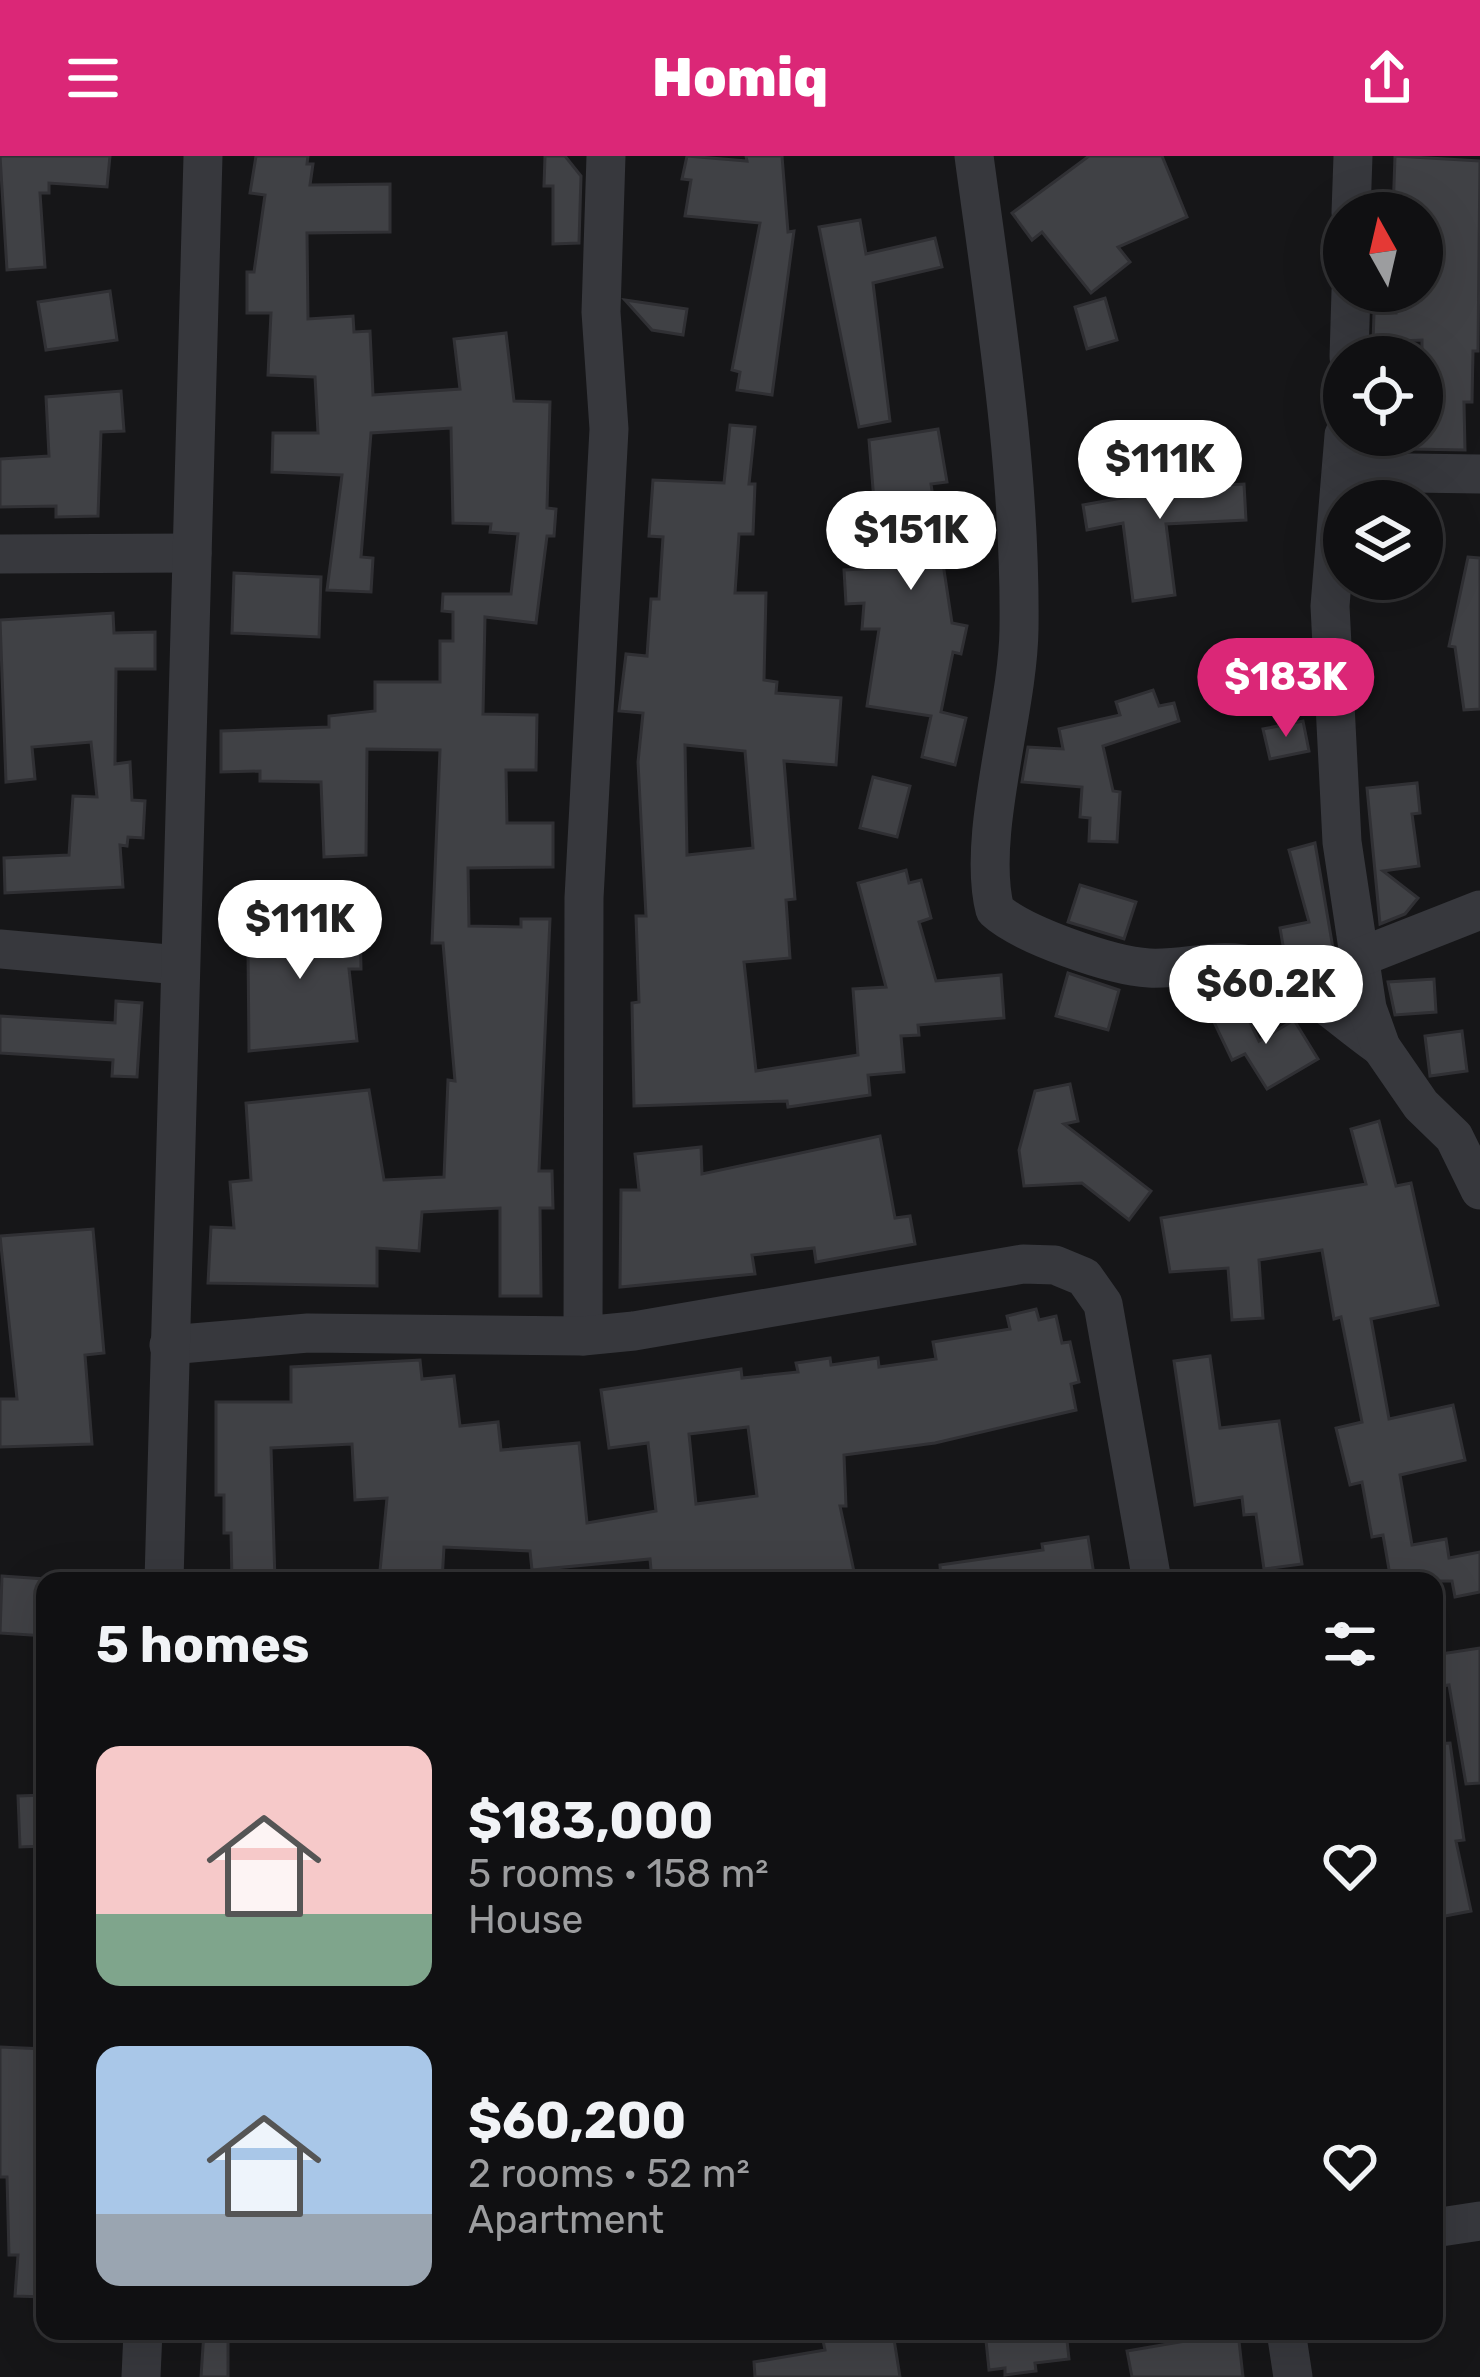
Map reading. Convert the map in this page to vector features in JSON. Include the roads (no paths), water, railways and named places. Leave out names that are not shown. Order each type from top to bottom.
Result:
[{"type":"street","points":[[164,1572],[203,156]]},
{"type":"street","points":[[583,1336],[584,898],[609,429],[601,311],[606,156]]},
{"type":"street","points":[[974,156],[1001,363],[1019,622],[1018,670],[991,868],[995,910],[1009,923],[1148,968],[1221,961],[1277,973],[1381,1047],[1421,1105],[1454,1136],[1480,1190]]},
{"type":"street","points":[[1352,192],[1353,156]]},
{"type":"street","points":[[1343,456],[1330,606],[1342,842],[1358,958],[1381,1047]]},
{"type":"street","points":[[1363,456],[1480,474]]},
{"type":"street","points":[[0,554],[192,553]]},
{"type":"street","points":[[1358,958],[1480,910]]},
{"type":"street","points":[[0,949],[179,965]]},
{"type":"street","points":[[169,1346],[308,1333],[583,1336],[1023,1264],[1055,1265],[1084,1277],[1103,1304],[1150,1572]]},
{"type":"street","points":[[1443,2227],[1480,2221]]},
{"type":"street","points":[[142,2377],[143,2340]]},
{"type":"street","points":[[1287,2340],[1293,2377]]}]
